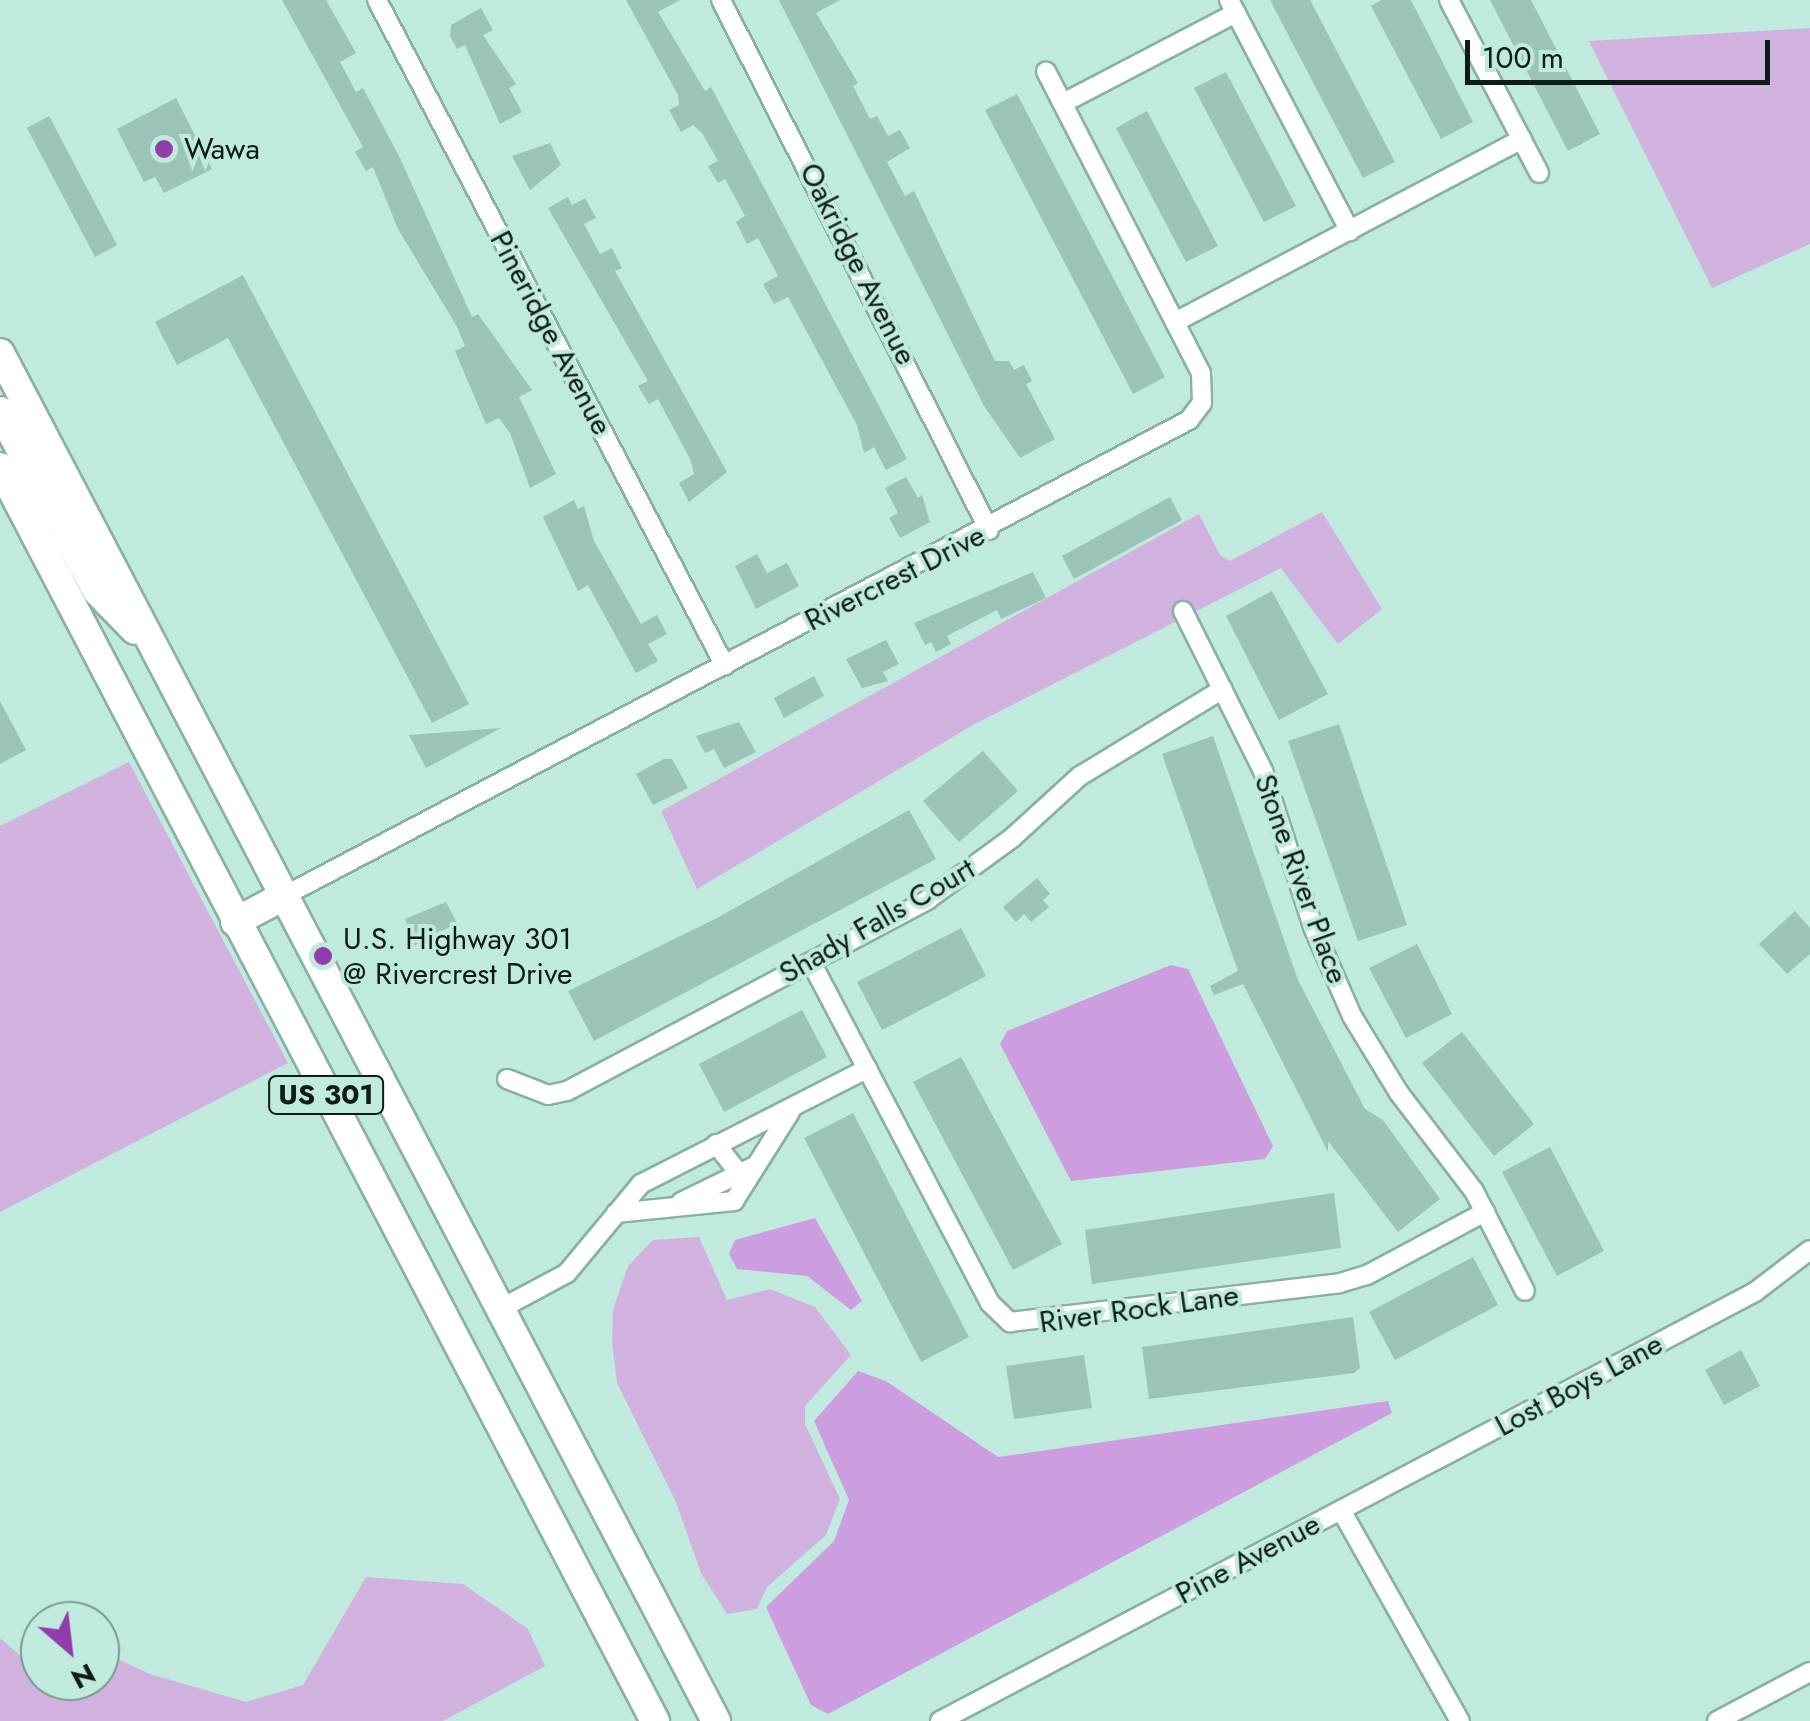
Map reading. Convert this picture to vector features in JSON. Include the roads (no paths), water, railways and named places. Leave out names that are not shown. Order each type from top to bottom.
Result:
[{"type":"main road","name":"US 301","points":[[0,353],[716,1721]]},
{"type":"main road","points":[[0,411],[97,591],[152,643]]},
{"type":"main road","name":"US 301","points":[[0,468],[235,922],[657,1719]]},
{"type":"main road","points":[[235,922],[284,896]]},
{"type":"street","name":"Pineridge Avenue","points":[[378,0],[725,666]]},
{"type":"street","name":"Oakridge Avenue","points":[[721,0],[990,530]]},
{"type":"street","points":[[1449,0],[1539,173]]},
{"type":"street","points":[[1062,103],[1232,7],[1350,231]]},
{"type":"street","name":"Rivercrest Drive","points":[[284,896],[990,530],[1197,411],[1204,381],[1046,71]]},
{"type":"street","points":[[1175,322],[1522,139]]},
{"type":"street","name":"Stone River Place","points":[[1183,611],[1263,772],[1314,927],[1352,1016],[1485,1212],[1525,1291]]},
{"type":"street","name":"Shady Falls Court","points":[[506,1079],[548,1095],[568,1091],[927,900],[1012,838],[1080,776],[1223,689]]},
{"type":"street","name":"River Rock Lane","points":[[811,962],[990,1302],[1010,1322],[1367,1276],[1485,1212]]},
{"type":"street","points":[[500,1309],[567,1273],[641,1184],[716,1144],[790,1112],[867,1069]]},
{"type":"street","points":[[616,1213],[680,1202],[725,1206],[743,1192],[748,1171],[790,1112]]},
{"type":"street","points":[[716,1144],[748,1171]]},
{"type":"street","name":"Lost Boys Lane","points":[[1341,1510],[1755,1292],[1810,1250]]},
{"type":"street","name":"Pine Avenue","points":[[940,1721],[1341,1510],[1460,1721]]},
{"type":"street","points":[[1716,1721],[1810,1672]]},
{"type":"place","name":"Wawa","points":[[164,149]]},
{"type":"place","name":"U.S. Highway 301 @ Rivercrest Drive","points":[[323,956]]}]
